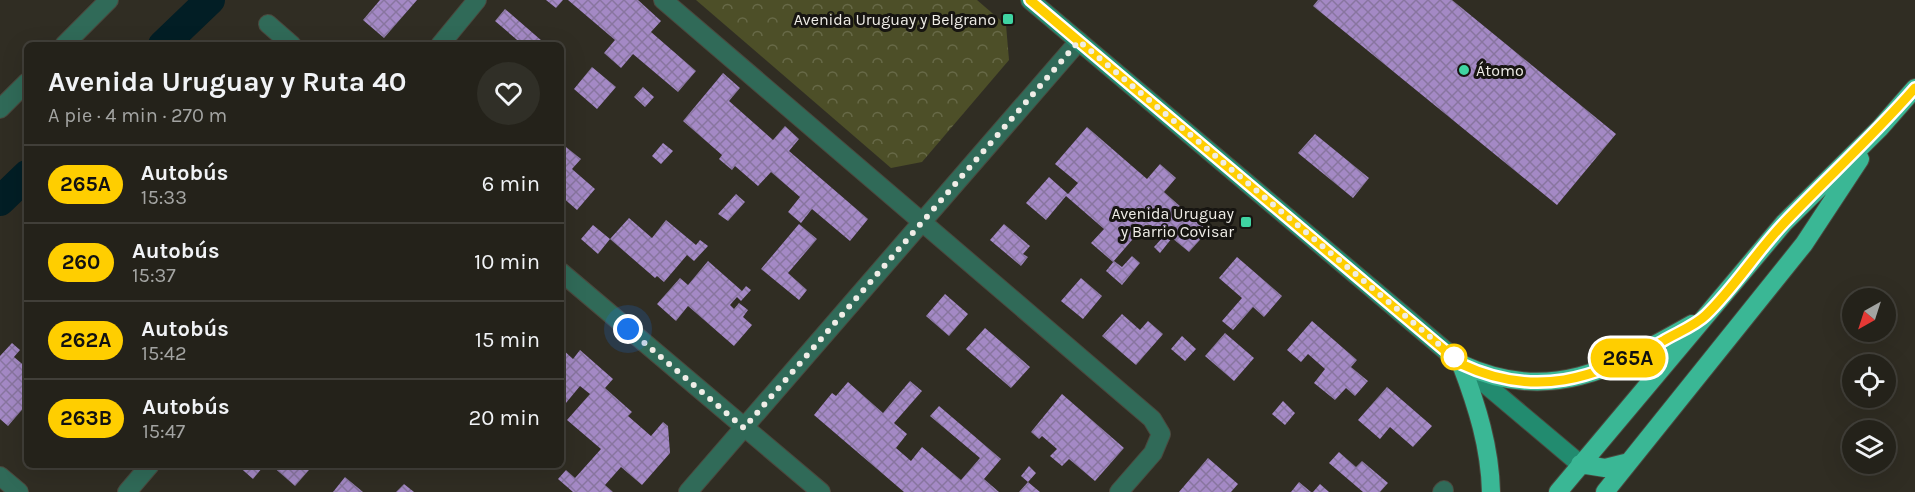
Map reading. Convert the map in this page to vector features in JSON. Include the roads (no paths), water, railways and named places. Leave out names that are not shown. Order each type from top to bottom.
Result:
[{"type":"highway","points":[[1558,492],[1784,223],[1880,128],[1915,88]]},
{"type":"highway","points":[[1605,492],[1804,244],[1880,128]]},
{"type":"highway","points":[[1461,364],[1495,378],[1521,383],[1577,378],[1605,370],[1645,351],[1704,317]]},
{"type":"highway","points":[[1461,364],[1476,404],[1487,446],[1491,492]]},
{"type":"highway","points":[[1580,464],[1605,468],[1629,462]]},
{"type":"highway","points":[[1575,492],[1580,464]]},
{"type":"main road","points":[[1030,0],[1580,464]]},
{"type":"street","points":[[67,42],[109,0]]},
{"type":"street","points":[[442,42],[477,0]]},
{"type":"street","points":[[663,0],[1152,419],[1161,434],[1153,453],[1119,492]]},
{"type":"street","points":[[268,24],[289,42]]},
{"type":"street","points":[[688,492],[1079,41]]},
{"type":"street","points":[[0,109],[24,85]]},
{"type":"street","points":[[564,275],[820,492]]},
{"type":"street","points":[[127,492],[147,468]]},
{"type":"waterway","points":[[166,42],[210,0]]},
{"type":"waterway","points":[[0,201],[24,178]]},
{"type":"place","name":"Avenida Uruguay y Belgrano","points":[[1008,19]]},
{"type":"place","name":"Átomo","points":[[1464,70]]},
{"type":"place","name":"Avenida Uruguay y Barrio Covisar","points":[[1246,222]]}]
